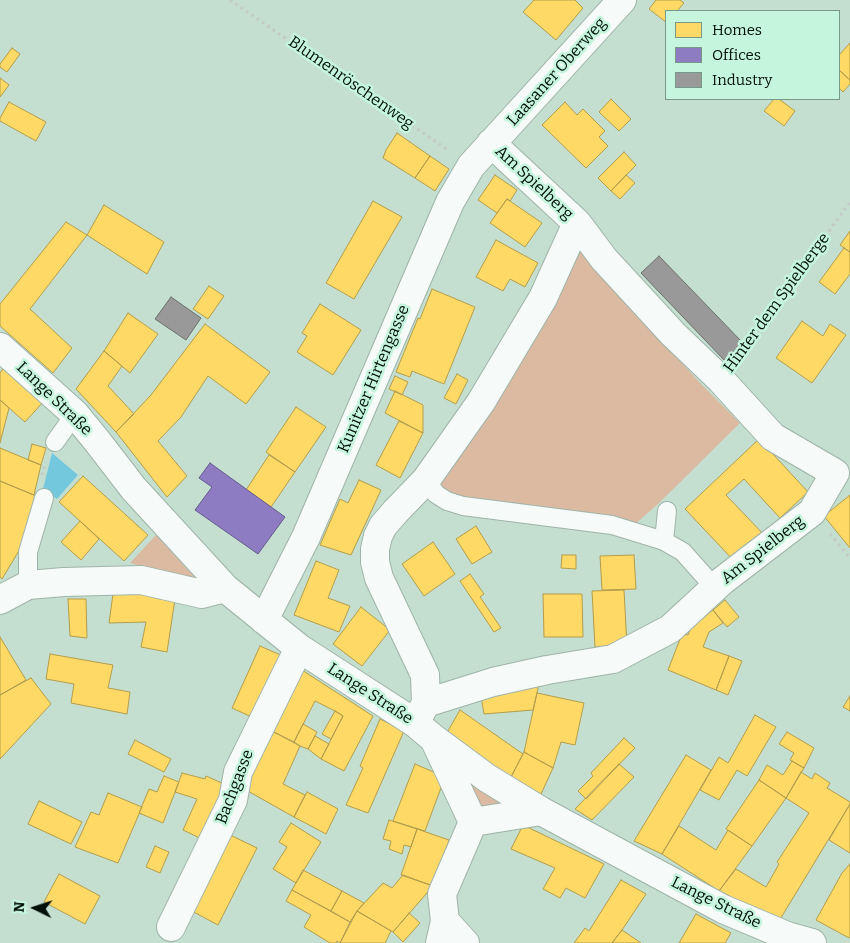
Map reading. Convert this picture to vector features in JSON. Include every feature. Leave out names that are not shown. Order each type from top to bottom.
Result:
[{"type":"street","name":"Laasaner Oberweg","points":[[491,143],[622,0]]},
{"type":"street","name":"Kunitzer Hirtengasse","points":[[264,620],[306,537],[450,202],[471,166],[491,143]]},
{"type":"street","name":"Am Spielberg","points":[[491,143],[577,224],[604,259],[673,334],[721,380],[774,437],[842,467],[812,512],[715,588],[670,629],[613,659],[547,670],[493,682],[425,721],[424,675],[379,578],[375,562],[378,536],[396,511],[426,480],[481,402],[543,298],[577,224]]},
{"type":"street","name":"Lange Straße","points":[[0,347],[75,414],[134,489],[225,588],[299,648],[425,721],[487,778],[541,811],[723,909],[787,936],[812,943]]},
{"type":"street","points":[[0,600],[28,585],[64,582],[141,580],[202,594],[225,588]]},
{"type":"street","name":"Bachgasse","points":[[171,927],[233,800],[238,772],[299,648]]},
{"type":"street","points":[[425,721],[473,822],[442,894],[442,932],[466,943]]},
{"type":"street","points":[[473,822],[541,811]]},
{"type":"lane","points":[[55,442],[75,414]]},
{"type":"lane","points":[[426,480],[436,494],[447,501],[463,506],[612,525],[664,541],[683,552],[715,588]]},
{"type":"lane","points":[[28,585],[28,552],[44,498]]},
{"type":"lane","points":[[664,541],[667,511]]},
{"type":"path","name":"Blumenröschenweg","points":[[230,0],[471,166]]},
{"type":"path","name":"Hinter dem Spielberge","points":[[721,380],[850,202]]},
{"type":"path","points":[[44,498],[38,490],[49,450],[55,442]]},
{"type":"shaded area","points":[[577,234],[650,328],[740,423],[658,504],[634,525],[460,498],[441,488],[440,481]]},
{"type":"shaded area","points":[[156,535],[198,581],[130,563]]},
{"type":"shaded area","points":[[468,779],[509,806],[478,812]]},
{"type":"water","points":[[52,453],[78,475],[57,499],[43,489]]},
{"type":"building: Homes","points":[[534,0],[575,0],[583,8],[556,40],[523,12]]},
{"type":"building: Homes","points":[[656,0],[680,0],[684,3],[678,10],[665,10],[665,21],[649,9]]},
{"type":"building: Homes","points":[[850,43],[850,80],[840,71],[840,54]]},
{"type":"building: Homes","points":[[12,48],[20,54],[7,72],[0,67],[0,64]]},
{"type":"building: Homes","points":[[840,71],[850,80],[850,84],[843,92],[840,89]]},
{"type":"building: Homes","points":[[0,78],[9,85],[0,97]]},
{"type":"building: Homes","points":[[611,99],[631,119],[619,131],[599,112]]},
{"type":"building: Homes","points":[[773,100],[780,100],[795,111],[784,126],[764,111]]},
{"type":"building: Homes","points":[[9,102],[46,122],[36,141],[0,121]]},
{"type":"building: Homes","points":[[565,102],[577,115],[583,109],[605,131],[599,137],[608,146],[586,168],[542,125]]},
{"type":"building: Homes","points":[[397,133],[430,156],[415,178],[383,158]]},
{"type":"building: Homes","points":[[624,152],[636,165],[611,191],[598,178]]},
{"type":"building: Homes","points":[[430,156],[449,169],[435,191],[415,178]]},
{"type":"building: Homes","points":[[495,175],[517,190],[510,201],[507,199],[497,213],[478,200]]},
{"type":"building: Homes","points":[[626,175],[635,183],[620,199],[611,191]]},
{"type":"building: Homes","points":[[507,199],[542,223],[525,247],[490,223]]},
{"type":"building: Homes","points":[[373,201],[402,217],[354,299],[326,283]]},
{"type":"building: Homes","points":[[104,205],[164,242],[147,274],[87,235]]},
{"type":"building: Homes","points":[[66,222],[87,235],[30,309],[72,348],[53,373],[0,326],[0,304]]},
{"type":"building: Homes","points":[[850,231],[850,252],[840,245]]},
{"type":"building: Homes","points":[[496,240],[538,263],[525,287],[510,279],[503,291],[476,277]]},
{"type":"building: Homes","points":[[844,248],[850,252],[850,274],[835,294],[819,282]]},
{"type":"building: Homes","points":[[209,286],[224,296],[208,319],[193,309]]},
{"type":"building: Homes","points":[[432,289],[475,307],[444,384],[412,371],[410,377],[396,372]]},
{"type":"building: Homes","points":[[320,304],[361,330],[333,375],[297,352],[307,336],[302,333]]},
{"type":"building: Homes","points":[[128,313],[158,334],[130,373],[104,351]]},
{"type":"building: Homes","points":[[802,321],[823,336],[830,324],[846,335],[812,383],[776,358]]},
{"type":"building: Homes","points":[[205,324],[270,372],[246,404],[208,376],[181,417],[158,441],[187,476],[167,497],[116,432],[151,395]]},
{"type":"building: Homes","points":[[104,351],[122,366],[108,386],[134,414],[116,432],[76,389]]},
{"type":"building: Homes","points":[[5,366],[44,401],[25,422],[0,400],[0,373]]},
{"type":"building: Homes","points":[[457,374],[468,380],[456,404],[444,398]]},
{"type":"building: Homes","points":[[395,376],[408,382],[402,395],[389,389]]},
{"type":"building: Homes","points":[[395,391],[423,405],[423,433],[385,413]]},
{"type":"building: Homes","points":[[0,400],[9,408],[0,443]]},
{"type":"building: Homes","points":[[296,407],[326,427],[295,472],[266,452]]},
{"type":"building: Homes","points":[[399,421],[423,433],[400,478],[376,465]]},
{"type":"building: Homes","points":[[759,439],[808,492],[780,518],[744,479],[726,495],[765,536],[736,563],[685,509]]},
{"type":"building: Homes","points":[[32,444],[46,448],[41,465],[28,460]]},
{"type":"building: Homes","points":[[0,448],[41,465],[34,495],[0,481]]},
{"type":"building: Homes","points":[[269,455],[295,472],[271,507],[246,490]]},
{"type":"building: Homes","points":[[83,476],[148,535],[124,561],[59,502]]},
{"type":"building: Homes","points":[[359,480],[381,490],[351,555],[320,545],[340,499],[348,503]]},
{"type":"building: Homes","points":[[0,481],[36,496],[20,549],[2,579],[0,577]]},
{"type":"building: Homes","points":[[850,495],[850,548],[824,516]]},
{"type":"building: Homes","points":[[80,521],[99,539],[81,560],[61,542]]},
{"type":"building: Homes","points":[[476,526],[492,552],[472,564],[456,539]]},
{"type":"building: Homes","points":[[433,542],[455,574],[424,596],[402,564]]},
{"type":"building: Homes","points":[[562,555],[576,555],[576,569],[561,568]]},
{"type":"building: Homes","points":[[634,555],[636,589],[602,590],[600,556]]},
{"type":"building: Homes","points":[[316,561],[339,570],[328,598],[350,606],[339,632],[294,615]]},
{"type":"building: Homes","points":[[470,574],[484,594],[480,597],[501,628],[494,632],[460,581]]},
{"type":"building: Homes","points":[[624,590],[627,646],[595,647],[592,591]]},
{"type":"building: Homes","points":[[113,594],[150,594],[175,599],[167,652],[141,647],[146,622],[109,623]]},
{"type":"building: Homes","points":[[543,594],[582,594],[583,637],[544,637]]},
{"type":"building: Homes","points":[[68,599],[86,599],[87,638],[70,636]]},
{"type":"building: Homes","points":[[725,600],[739,617],[727,627],[713,610]]},
{"type":"building: Homes","points":[[361,607],[390,630],[362,666],[333,644]]},
{"type":"building: Homes","points":[[713,610],[723,623],[709,632],[703,647],[729,656],[716,690],[668,670],[682,634],[688,635],[691,627]]},
{"type":"building: Homes","points":[[0,637],[26,680],[0,695]]},
{"type":"building: Homes","points":[[260,646],[285,657],[256,719],[232,708]]},
{"type":"building: Homes","points":[[50,654],[113,665],[108,688],[130,692],[127,714],[71,703],[74,684],[46,679]]},
{"type":"building: Homes","points":[[729,656],[742,661],[728,695],[716,690]]},
{"type":"building: Homes","points":[[302,670],[373,716],[344,771],[321,759],[343,716],[335,711],[315,701],[294,742],[272,731]]},
{"type":"building: Homes","points":[[31,678],[51,704],[0,759],[0,695]]},
{"type":"building: Homes","points":[[540,680],[533,710],[484,714],[481,696]]},
{"type":"building: Homes","points":[[537,693],[584,703],[575,745],[561,742],[553,768],[524,752]]},
{"type":"building: Homes","points":[[850,696],[850,711],[843,707]]},
{"type":"building: Homes","points":[[460,710],[523,754],[510,779],[445,736]]},
{"type":"building: Homes","points":[[335,711],[343,716],[331,739],[322,734]]},
{"type":"building: Homes","points":[[755,715],[776,727],[747,776],[737,770],[719,800],[700,790],[719,757],[728,763]]},
{"type":"building: Homes","points":[[380,719],[404,731],[368,813],[346,805],[363,768],[360,766]]},
{"type":"building: Homes","points":[[303,724],[317,732],[308,749],[294,742]]},
{"type":"building: Homes","points":[[272,731],[300,746],[283,784],[305,795],[294,817],[246,790],[253,768]]},
{"type":"building: Homes","points":[[787,732],[814,748],[804,768],[790,760],[794,753],[779,744]]},
{"type":"building: Homes","points":[[315,736],[329,744],[321,759],[308,749]]},
{"type":"building: Homes","points":[[624,738],[635,748],[586,799],[578,791],[593,776],[591,773]]},
{"type":"building: Homes","points":[[135,740],[171,759],[164,772],[128,754]]},
{"type":"building: Homes","points":[[524,752],[553,768],[541,794],[510,779]]},
{"type":"building: Homes","points":[[686,755],[711,770],[662,854],[634,841]]},
{"type":"building: Homes","points":[[792,761],[804,768],[786,798],[759,780],[767,765],[783,775]]},
{"type":"building: Homes","points":[[415,764],[445,777],[425,831],[393,821]]},
{"type":"building: Homes","points":[[619,764],[634,777],[592,820],[575,809]]},
{"type":"building: Homes","points":[[801,772],[812,779],[815,773],[830,783],[827,788],[850,802],[850,804],[779,921],[719,891],[736,869],[766,887],[779,864],[777,862],[809,813],[786,798]]},
{"type":"building: Homes","points":[[182,773],[205,779],[206,776],[231,787],[206,841],[183,830],[197,799],[175,792]]},
{"type":"building: Homes","points":[[164,776],[179,782],[163,823],[139,813],[149,789],[157,792]]},
{"type":"building: Homes","points":[[759,780],[786,798],[752,846],[726,829]]},
{"type":"building: Homes","points":[[307,792],[338,809],[326,834],[294,817]]},
{"type":"building: Homes","points":[[108,793],[142,807],[118,863],[75,847],[91,812],[99,815]]},
{"type":"building: Homes","points":[[39,801],[82,822],[71,844],[28,824]]},
{"type":"building: Homes","points":[[850,804],[850,853],[829,840]]},
{"type":"building: Homes","points":[[389,820],[417,829],[411,847],[404,845],[402,854],[389,849],[391,841],[383,839]]},
{"type":"building: Homes","points":[[291,823],[321,842],[296,883],[273,869],[287,847],[279,842]]},
{"type":"building: Homes","points":[[523,825],[604,864],[585,898],[566,888],[560,898],[543,889],[555,868],[511,849]]},
{"type":"building: Homes","points":[[679,826],[716,850],[728,830],[752,846],[719,891],[662,854]]},
{"type":"building: Homes","points":[[417,829],[449,840],[433,886],[401,875]]},
{"type":"building: Homes","points":[[226,833],[257,848],[218,925],[188,909]]},
{"type":"building: Homes","points":[[155,846],[169,852],[160,873],[146,867]]},
{"type":"building: Homes","points":[[850,864],[849,938],[816,920],[842,873]]},
{"type":"building: Homes","points":[[303,870],[342,891],[331,911],[292,890]]},
{"type":"building: Homes","points":[[59,874],[100,896],[85,924],[44,902]]},
{"type":"building: Homes","points":[[403,875],[433,886],[393,932],[357,911],[383,883],[392,888]]},
{"type":"building: Homes","points":[[621,880],[646,894],[622,930],[612,943],[574,943],[585,928],[589,931]]},
{"type":"building: Homes","points":[[292,890],[350,922],[340,943],[337,941],[336,943],[330,943],[304,927],[311,915],[286,901]]},
{"type":"building: Homes","points":[[342,891],[364,903],[350,922],[331,911]]},
{"type":"building: Homes","points":[[357,911],[391,931],[385,943],[340,943]]},
{"type":"building: Homes","points":[[409,913],[420,923],[403,942],[393,932]]},
{"type":"building: Homes","points":[[696,914],[731,933],[725,943],[679,943]]},
{"type":"building: Homes","points":[[622,930],[641,943],[612,943]]},
{"type":"building: Offices","points":[[210,463],[285,517],[258,554],[195,510],[212,487],[199,478]]},
{"type":"building: Industry","points":[[659,256],[743,343],[724,360],[641,273]]},
{"type":"building: Industry","points":[[171,297],[201,318],[186,340],[155,319]]}]
